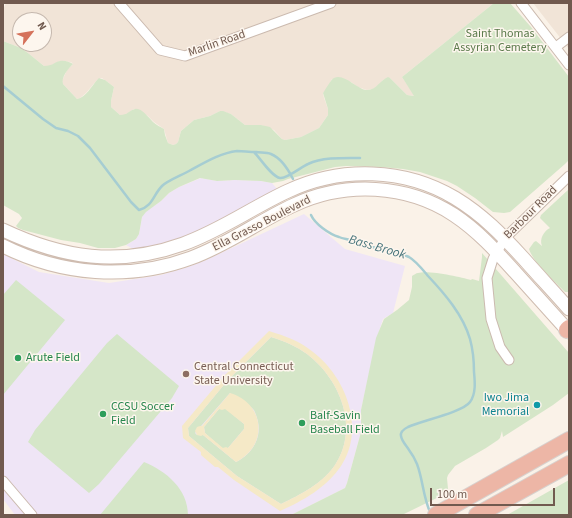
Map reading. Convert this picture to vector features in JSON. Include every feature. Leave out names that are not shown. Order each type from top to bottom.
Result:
[{"type":"highway","points":[[436,515],[569,440]]},
{"type":"highway","points":[[477,515],[569,464]]},
{"type":"main road","name":"Ella Grasso Boulevard","points":[[3,230],[30,242],[56,250],[84,256],[119,257],[156,252],[183,244],[210,233],[296,187],[319,179],[357,174],[385,175],[405,178],[428,185],[448,194],[468,206],[504,238],[569,309]]},
{"type":"main road","points":[[336,176],[338,191]]},
{"type":"main road","name":"Ella Grasso Boulevard","points":[[3,246],[30,258],[61,267],[101,272],[128,272],[162,266],[192,257],[222,244],[301,202],[320,195],[358,189],[380,190],[407,194],[427,201],[445,210],[461,220],[484,238],[568,330]]},
{"type":"main road","points":[[244,214],[252,228]]},
{"type":"street","name":"Marlin Road","points":[[119,3],[160,50],[186,56],[328,3]]},
{"type":"street","points":[[521,3],[569,65]]},
{"type":"street","points":[[556,47],[569,36]]},
{"type":"street","name":"Barbour Road","points":[[509,360],[500,347],[491,319],[487,278],[493,259],[504,238],[569,176]]},
{"type":"street","points":[[3,481],[32,515]]},
{"type":"shaded area","points":[[6,3],[494,3],[402,77],[415,96],[407,95],[390,78],[383,80],[373,89],[367,90],[358,87],[351,82],[332,79],[327,89],[323,93],[328,109],[328,115],[319,128],[301,137],[285,140],[282,139],[274,130],[261,125],[245,125],[231,114],[220,111],[210,116],[194,120],[181,131],[178,142],[173,145],[168,143],[164,129],[148,116],[134,109],[125,115],[120,115],[111,107],[114,87],[102,78],[97,80],[86,93],[77,99],[62,81],[67,70],[73,64],[71,62],[60,61],[50,66],[44,66],[27,52],[52,52],[52,12],[12,12],[12,44],[3,41],[3,10]]},
{"type":"shaded area","points":[[533,3],[569,3],[569,49]]},
{"type":"shaded area","points":[[201,178],[217,181],[261,181],[272,183],[277,189],[223,220],[178,241],[135,250],[126,245],[136,239],[139,234],[142,217],[145,212],[161,201],[169,193]]},
{"type":"shaded area","name":"Central Connecticut State University","points":[[304,214],[345,249],[405,266],[393,313],[383,319],[377,338],[361,410],[361,432],[345,488],[291,515],[15,515],[3,499],[3,254],[39,272],[109,283],[161,275],[185,268],[204,261]]},
{"type":"green space","name":"Saint Thomas Assyrian Cemetery","points":[[494,3],[510,3],[531,27],[569,77],[569,160],[510,212],[504,213],[493,212],[475,198],[447,181],[420,172],[403,169],[381,167],[335,167],[272,183],[235,180],[217,181],[200,178],[169,193],[142,217],[139,234],[136,239],[126,245],[115,248],[98,248],[23,230],[16,226],[22,218],[19,214],[3,205],[3,41],[12,44],[12,52],[27,52],[44,66],[62,61],[67,61],[73,64],[65,73],[63,84],[77,99],[86,94],[99,78],[105,80],[114,87],[111,107],[120,115],[135,109],[145,113],[154,123],[164,129],[168,143],[173,145],[178,142],[181,131],[194,120],[210,116],[220,111],[231,114],[245,125],[261,125],[270,127],[282,139],[285,140],[301,137],[319,128],[328,115],[328,109],[323,93],[334,78],[338,77],[346,79],[362,89],[369,90],[373,89],[388,77],[407,95],[414,96],[402,77]]},
{"type":"green space","points":[[569,189],[569,292],[565,292],[539,265],[529,249],[536,241],[542,246],[541,241],[543,236],[550,228],[540,218],[541,215]]},
{"type":"green space","points":[[482,253],[569,353],[569,393],[503,437],[502,431],[498,440],[455,466],[448,475],[448,489],[445,494],[402,515],[291,515],[345,488],[361,432],[361,410],[376,338],[384,319],[409,300],[412,287],[412,276],[417,273],[429,272],[479,281]]},
{"type":"green space","name":"Arute Field","points":[[16,280],[65,320],[3,395],[3,295]]},
{"type":"green space","name":"CCSU Soccer Field","points":[[117,334],[179,386],[172,398],[99,484],[89,493],[28,442],[35,430],[107,343]]},
{"type":"green space","name":"Balf-Savin Baseball Field","points":[[271,337],[299,349],[319,364],[337,390],[343,405],[346,420],[346,436],[342,451],[335,465],[318,483],[296,497],[281,504],[237,476],[189,436],[188,428],[228,380]],"holes":[[[230,393],[253,409],[259,425],[257,438],[252,449],[242,459],[236,462],[203,435],[197,435],[195,433]]]},
{"type":"green space","points":[[225,408],[244,424],[244,429],[228,448],[223,449],[205,433],[204,427],[219,409]]},
{"type":"green space","points":[[144,462],[168,476],[180,489],[187,506],[188,515],[100,515]]},
{"type":"green space","points":[[569,480],[569,515],[507,515]]},
{"type":"sand","points":[[269,331],[298,342],[308,348],[325,363],[335,375],[349,404],[352,420],[352,436],[348,452],[341,466],[322,487],[297,503],[280,511],[234,480],[218,467],[215,467],[201,455],[201,452],[183,438],[182,426],[224,376]],"holes":[[[271,337],[299,349],[319,364],[337,390],[343,405],[346,420],[346,436],[342,451],[335,465],[318,483],[296,497],[281,504],[237,476],[189,436],[188,428],[228,380]]]},
{"type":"sand","points":[[230,393],[242,398],[256,415],[258,436],[254,446],[247,455],[236,462],[203,435],[197,435],[195,431],[197,427],[202,426]],"holes":[[[219,409],[225,409],[244,424],[244,429],[228,448],[223,448],[205,433],[204,427]]]},
{"type":"waterway","points":[[3,86],[56,128],[68,131],[78,136],[90,148],[131,202],[139,210],[147,206],[159,189],[167,182],[212,159],[231,152],[239,151],[271,154],[284,164],[293,179]]},
{"type":"waterway","points":[[254,152],[270,171],[280,178],[290,175],[308,164],[320,160],[334,158],[360,158]]},
{"type":"waterway","name":"Bass Brook","points":[[311,215],[319,225],[335,236],[366,246],[399,253],[412,259],[447,298],[458,313],[467,330],[474,360],[475,388],[472,399],[466,406],[451,413],[408,427],[401,433],[402,440],[417,464],[430,512]]},
{"type":"place","name":"Arute Field","points":[[18,358]]},
{"type":"place","name":"Central Connecticut State University","points":[[186,374]]},
{"type":"place","name":"Iwo Jima Memorial","points":[[537,405]]},
{"type":"place","name":"CCSU Soccer Field","points":[[103,414]]},
{"type":"place","name":"Balf-Savin Baseball Field","points":[[302,423]]}]
